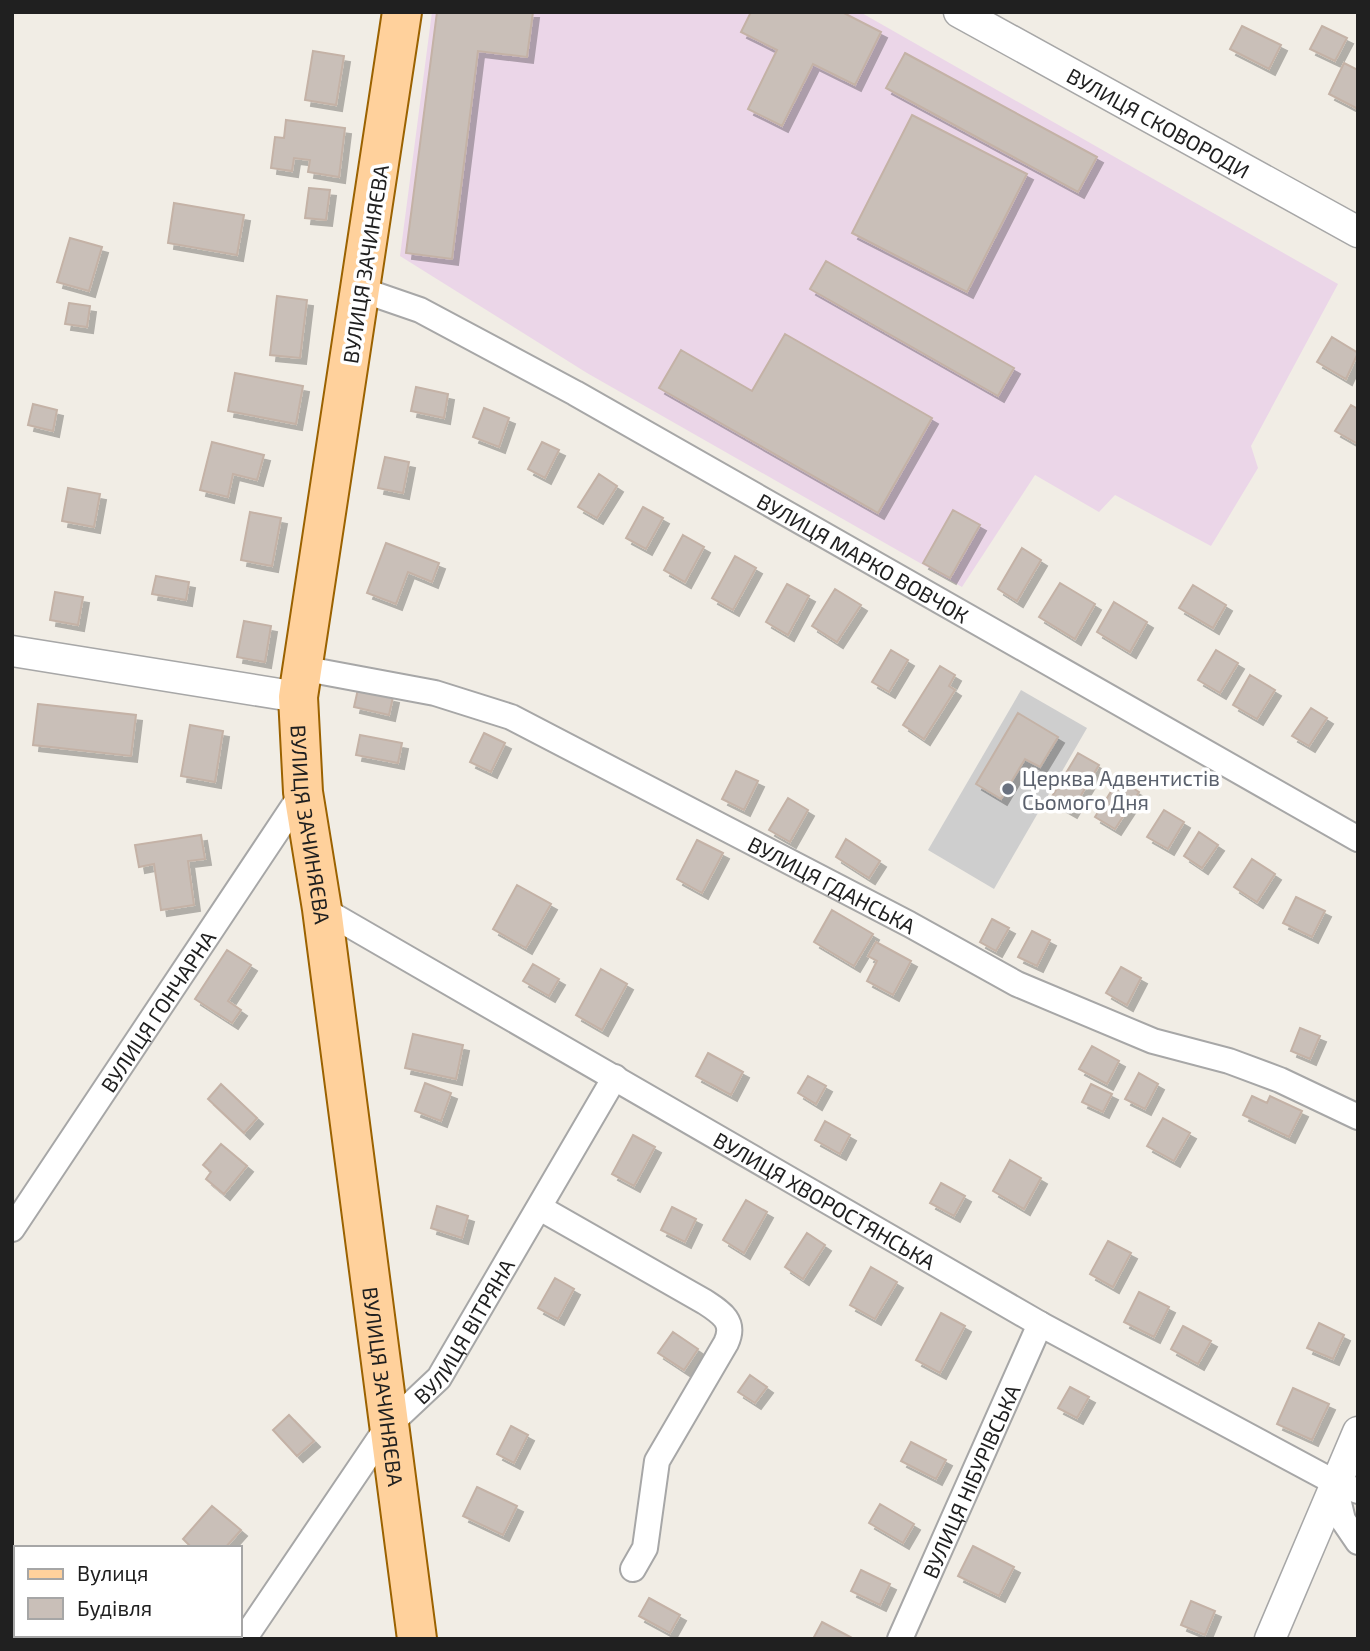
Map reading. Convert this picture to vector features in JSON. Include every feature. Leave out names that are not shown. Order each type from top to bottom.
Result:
[{"type":"main road","name":"ВУЛИЦЯ ЗАЧИНЯЄВА","points":[[402,12],[362,290],[300,682],[303,792],[323,909],[417,1639]]},
{"type":"street","name":"ВУЛИЦЯ СКОВОРОДИ","points":[[959,12],[1358,232]]},
{"type":"street","name":"ВУЛИЦЯ МАРКО ВОВЧОК","points":[[362,290],[420,310],[526,366],[1358,839]]},
{"type":"street","points":[[12,651],[300,682]]},
{"type":"street","name":"ВУЛИЦЯ ГДАНСЬКА","points":[[300,682],[435,693],[511,717],[909,924],[1017,984],[1153,1041],[1229,1061],[1280,1080],[1358,1116]]},
{"type":"street","name":"ВУЛИЦЯ ГОНЧАРНА","points":[[12,1229],[303,792]]},
{"type":"street","name":"ВУЛИЦЯ ХВОРОСТЯНСЬКА","points":[[323,909],[1040,1324],[1346,1487]]},
{"type":"street","name":"ВУЛИЦЯ ВІТРЯНА","points":[[244,1639],[388,1426],[439,1378],[615,1077]]},
{"type":"street","points":[[540,1208],[705,1302],[729,1322],[731,1332],[726,1342],[657,1461],[645,1548],[633,1569]]},
{"type":"street","name":"ВУЛИЦЯ НІБУРІВСЬКА","points":[[900,1639],[1040,1324]]},
{"type":"street","points":[[1358,1432],[1346,1487],[1343,1520],[1358,1542]]},
{"type":"street","points":[[1270,1639],[1346,1487]]},
{"type":"shaded area","points":[[432,12],[860,12],[1338,284],[1251,446],[1258,468],[1211,546],[1115,495],[1099,512],[1035,475],[962,587],[587,373],[400,256]]},
{"type":"shaded area","name":"Церква Адвентистів Сьомого Дня","points":[[1021,690],[1087,728],[994,889],[928,850]]},
{"type":"building","points":[[437,12],[533,12],[527,57],[478,51],[452,259],[406,253]]},
{"type":"building","points":[[751,12],[842,12],[881,32],[855,85],[813,64],[782,126],[748,109],[777,50],[741,32]]},
{"type":"building","points":[[1242,26],[1281,45],[1269,69],[1230,49]]},
{"type":"building","points":[[1322,26],[1347,38],[1335,61],[1310,49]]},
{"type":"building","points":[[313,51],[344,56],[336,105],[305,100]]},
{"type":"building","points":[[905,53],[1097,157],[1078,192],[886,88]]},
{"type":"building","points":[[1344,63],[1358,70],[1358,109],[1329,94]]},
{"type":"building","points":[[912,115],[1027,174],[967,292],[852,233]]},
{"type":"building","points":[[286,120],[345,128],[339,177],[308,172],[310,160],[294,158],[292,171],[271,168],[275,137],[284,138]]},
{"type":"building","points":[[309,188],[330,190],[326,220],[305,218]]},
{"type":"building","points":[[174,203],[244,215],[237,255],[168,243]]},
{"type":"building","points":[[70,238],[102,247],[89,291],[57,282]]},
{"type":"building","points":[[826,261],[1014,368],[998,396],[810,289]]},
{"type":"building","points":[[277,296],[307,300],[300,358],[270,355]]},
{"type":"building","points":[[69,303],[90,306],[87,327],[65,324]]},
{"type":"building","points":[[785,334],[932,418],[878,513],[659,388],[681,350],[752,391]]},
{"type":"building","points":[[1332,337],[1358,353],[1346,379],[1317,362]]},
{"type":"building","points":[[235,373],[303,386],[296,424],[228,411]]},
{"type":"building","points":[[416,387],[448,394],[444,418],[411,411]]},
{"type":"building","points":[[33,404],[57,410],[53,431],[28,425]]},
{"type":"building","points":[[1351,405],[1358,409],[1358,444],[1335,431]]},
{"type":"building","points":[[484,408],[509,418],[499,447],[473,437]]},
{"type":"building","points":[[212,442],[264,455],[257,480],[233,474],[228,497],[200,490]]},
{"type":"building","points":[[542,442],[559,450],[545,478],[528,469]]},
{"type":"building","points":[[385,457],[409,462],[403,493],[378,488]]},
{"type":"building","points":[[599,474],[617,486],[597,518],[578,507]]},
{"type":"building","points":[[68,488],[100,494],[94,527],[62,521]]},
{"type":"building","points":[[643,507],[663,518],[646,549],[626,538]]},
{"type":"building","points":[[953,510],[980,525],[950,578],[923,563]]},
{"type":"building","points":[[250,512],[281,518],[272,566],[241,560]]},
{"type":"building","points":[[683,535],[704,547],[685,582],[664,570]]},
{"type":"building","points":[[386,543],[439,563],[432,582],[408,572],[396,604],[367,593]]},
{"type":"building","points":[[1022,548],[1041,560],[1017,601],[998,589]]},
{"type":"building","points":[[735,556],[756,568],[733,610],[712,598]]},
{"type":"building","points":[[156,576],[189,582],[186,600],[152,594]]},
{"type":"building","points":[[1060,583],[1095,604],[1075,639],[1039,617]]},
{"type":"building","points":[[787,584],[809,596],[788,635],[766,622]]},
{"type":"building","points":[[1193,585],[1226,605],[1213,628],[1179,608]]},
{"type":"building","points":[[835,589],[861,605],[837,642],[812,626]]},
{"type":"building","points":[[55,592],[83,597],[78,625],[50,620]]},
{"type":"building","points":[[1114,602],[1147,622],[1130,652],[1097,632]]},
{"type":"building","points":[[244,621],[271,626],[265,662],[237,657]]},
{"type":"building","points":[[891,650],[908,660],[889,692],[872,682]]},
{"type":"building","points":[[1216,650],[1238,663],[1220,693],[1198,680]]},
{"type":"building","points":[[940,666],[955,675],[949,686],[955,690],[924,739],[903,725]]},
{"type":"building","points":[[1250,675],[1275,690],[1257,719],[1233,705]]},
{"type":"building","points":[[358,689],[393,697],[389,715],[354,707]]},
{"type":"building","points":[[38,704],[136,715],[131,756],[33,745]]},
{"type":"building","points":[[1311,708],[1327,718],[1309,746],[1292,736]]},
{"type":"building","points":[[1018,713],[1058,737],[1040,767],[1025,759],[1001,799],[976,784]]},
{"type":"building","points":[[190,725],[223,731],[215,782],[181,776]]},
{"type":"building","points":[[484,733],[505,743],[491,772],[470,762]]},
{"type":"building","points":[[360,735],[402,743],[398,763],[356,755]]},
{"type":"building","points":[[1078,753],[1099,765],[1071,812],[1050,800]]},
{"type":"building","points":[[736,771],[758,781],[744,810],[722,799]]},
{"type":"building","points":[[1119,779],[1139,792],[1115,829],[1095,817]]},
{"type":"building","points":[[788,798],[808,810],[790,842],[769,830]]},
{"type":"building","points":[[1164,810],[1184,822],[1168,849],[1147,837]]},
{"type":"building","points":[[1199,832],[1218,845],[1202,868],[1184,856]]},
{"type":"building","points":[[201,835],[205,859],[188,861],[194,905],[161,910],[154,864],[139,867],[135,845]]},
{"type":"building","points":[[846,839],[880,861],[869,878],[836,857]]},
{"type":"building","points":[[697,840],[723,853],[702,893],[677,879]]},
{"type":"building","points":[[1252,859],[1275,874],[1257,902],[1234,887]]},
{"type":"building","points":[[517,885],[551,904],[526,948],[493,929]]},
{"type":"building","points":[[1296,897],[1325,911],[1312,937],[1283,923]]},
{"type":"building","points":[[832,910],[873,934],[854,966],[814,942]]},
{"type":"building","points":[[992,919],[1009,928],[996,951],[980,942]]},
{"type":"building","points":[[1032,931],[1050,940],[1037,966],[1018,957]]},
{"type":"building","points":[[876,942],[911,961],[893,995],[867,981],[877,961],[868,956]]},
{"type":"building","points":[[227,950],[251,965],[228,1001],[241,1010],[232,1023],[195,999]]},
{"type":"building","points":[[533,964],[559,979],[549,996],[523,981]]},
{"type":"building","points":[[1121,967],[1141,978],[1127,1005],[1106,993]]},
{"type":"building","points":[[601,969],[627,984],[602,1030],[576,1015]]},
{"type":"building","points":[[1300,1028],[1320,1036],[1310,1059],[1291,1051]]},
{"type":"building","points":[[413,1034],[463,1045],[456,1079],[405,1068]]},
{"type":"building","points":[[1092,1046],[1119,1061],[1107,1084],[1079,1069]]},
{"type":"building","points":[[708,1053],[743,1072],[731,1095],[696,1076]]},
{"type":"building","points":[[1139,1073],[1158,1084],[1145,1109],[1125,1099]]},
{"type":"building","points":[[808,1076],[826,1086],[816,1104],[798,1093]]},
{"type":"building","points":[[425,1083],[451,1093],[441,1121],[415,1111]]},
{"type":"building","points":[[221,1084],[257,1118],[244,1133],[208,1099]]},
{"type":"building","points":[[1091,1084],[1112,1094],[1103,1112],[1082,1102]]},
{"type":"building","points":[[1252,1096],[1267,1103],[1270,1096],[1302,1111],[1289,1137],[1243,1115]]},
{"type":"building","points":[[1163,1118],[1190,1133],[1174,1161],[1147,1146]]},
{"type":"building","points":[[825,1121],[850,1135],[840,1154],[815,1140]]},
{"type":"building","points":[[633,1135],[655,1147],[634,1186],[612,1174]]},
{"type":"building","points":[[221,1144],[247,1166],[224,1194],[206,1179],[211,1172],[203,1165]]},
{"type":"building","points":[[1010,1160],[1041,1178],[1024,1209],[993,1191]]},
{"type":"building","points":[[941,1183],[965,1196],[954,1216],[930,1203]]},
{"type":"building","points":[[746,1200],[767,1212],[744,1253],[723,1240]]},
{"type":"building","points":[[437,1206],[468,1216],[462,1238],[431,1228]]},
{"type":"building","points":[[672,1207],[696,1219],[685,1242],[661,1230]]},
{"type":"building","points":[[807,1233],[825,1245],[803,1279],[785,1267]]},
{"type":"building","points":[[1108,1241],[1131,1253],[1113,1287],[1090,1274]]},
{"type":"building","points":[[871,1267],[897,1282],[875,1319],[850,1305]]},
{"type":"building","points":[[555,1278],[574,1289],[558,1319],[538,1308]]},
{"type":"building","points":[[1139,1292],[1169,1307],[1154,1337],[1124,1322]]},
{"type":"building","points":[[941,1313],[965,1326],[940,1373],[916,1360]]},
{"type":"building","points":[[1319,1323],[1344,1335],[1333,1359],[1307,1348]]},
{"type":"building","points":[[1183,1326],[1211,1341],[1198,1364],[1171,1349]]},
{"type":"building","points":[[673,1332],[698,1349],[684,1370],[658,1353]]},
{"type":"building","points":[[750,1375],[767,1387],[755,1403],[738,1392]]},
{"type":"building","points":[[1070,1387],[1089,1397],[1077,1418],[1058,1408]]},
{"type":"building","points":[[1293,1388],[1329,1404],[1312,1440],[1277,1424]]},
{"type":"building","points":[[289,1415],[314,1441],[297,1456],[273,1430]]},
{"type":"building","points":[[511,1426],[528,1435],[514,1463],[497,1454]]},
{"type":"building","points":[[911,1442],[946,1460],[936,1479],[901,1461]]},
{"type":"building","points":[[477,1487],[517,1506],[503,1535],[463,1516]]},
{"type":"building","points":[[880,1504],[914,1524],[903,1543],[869,1523]]},
{"type":"building","points":[[212,1506],[241,1530],[227,1546],[190,1546],[183,1539]]},
{"type":"building","points":[[973,1546],[1014,1567],[999,1596],[958,1576]]},
{"type":"building","points":[[861,1570],[890,1584],[880,1605],[851,1591]]},
{"type":"building","points":[[649,1598],[680,1615],[670,1633],[639,1616]]},
{"type":"building","points":[[1191,1601],[1215,1611],[1205,1635],[1181,1625]]},
{"type":"building","points":[[822,1622],[854,1639],[813,1639]]},
{"type":"place","name":"Церква Адвентистів Сьомого Дня","points":[[1008,789]]}]
